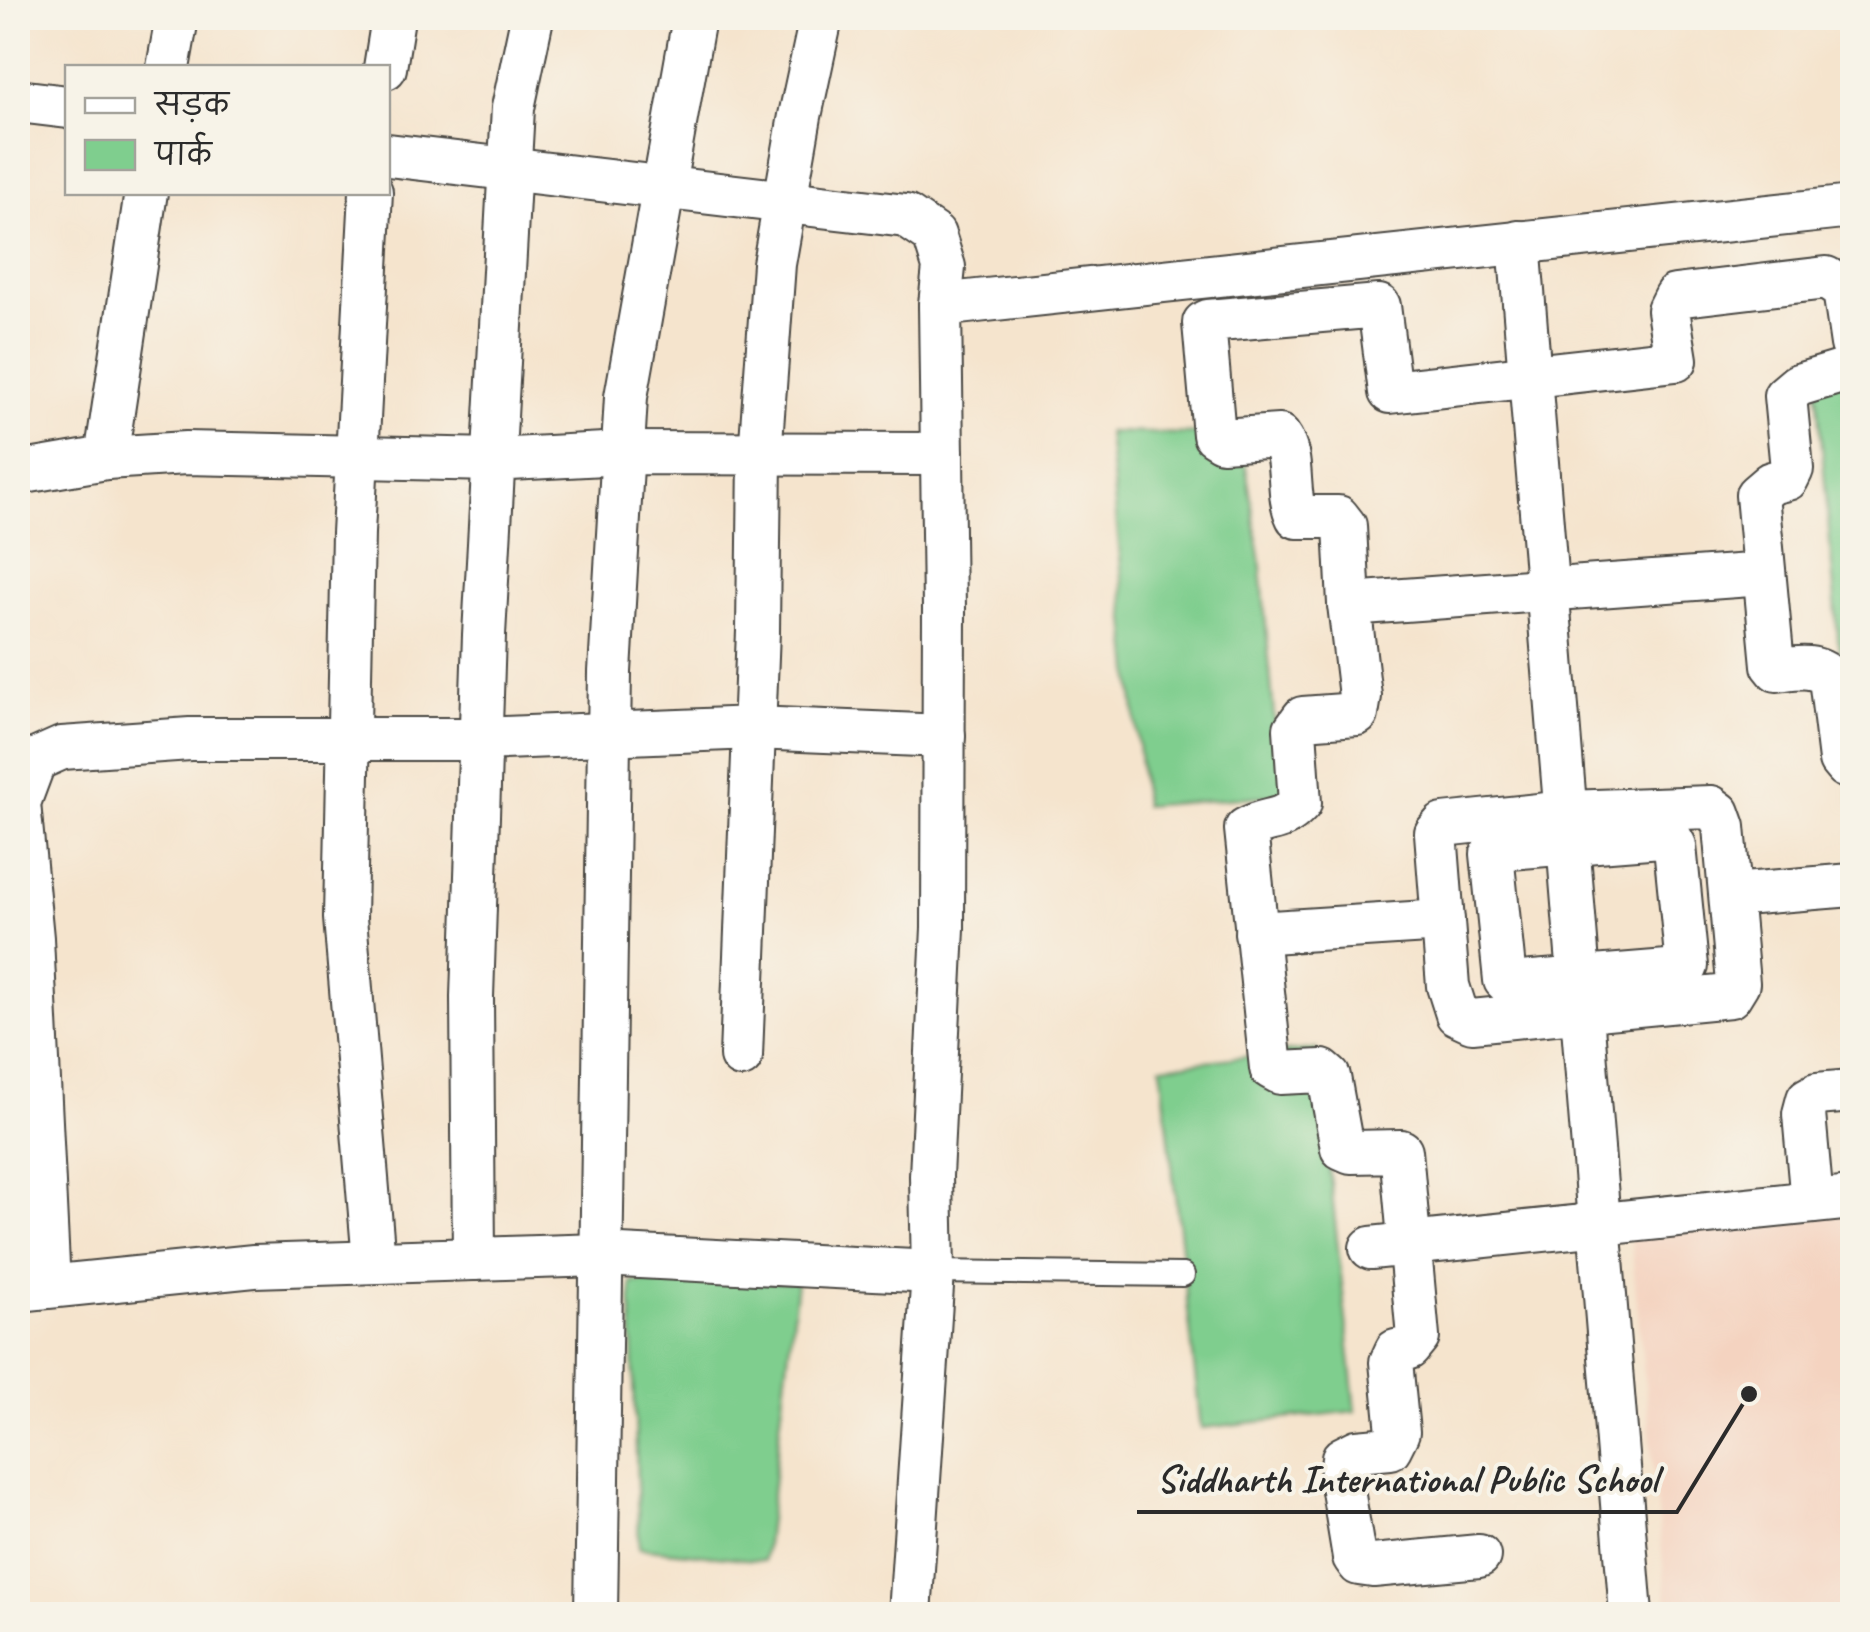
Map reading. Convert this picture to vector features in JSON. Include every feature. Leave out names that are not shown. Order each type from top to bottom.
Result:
[{"type":"street","points":[[169,65],[177,18]]},
{"type":"street","points":[[385,65],[393,18]]},
{"type":"street","points":[[474,1259],[472,997],[494,460],[513,108],[532,18]]},
{"type":"street","points":[[596,1614],[610,733],[622,453],[626,397],[694,18]]},
{"type":"street","points":[[741,1056],[760,455],[774,264],[822,18]]},
{"type":"street","points":[[18,101],[65,107]]},
{"type":"street","points":[[390,155],[906,216],[934,235],[944,266],[940,304],[943,928],[931,1176],[933,1272],[910,1614]]},
{"type":"street","points":[[106,458],[146,195]]},
{"type":"street","points":[[371,195],[353,533],[345,918],[374,1262]]},
{"type":"street","points":[[940,304],[1852,206]]},
{"type":"street","points":[[1519,242],[1632,1614]]},
{"type":"street","points":[[1479,1556],[1374,1566],[1359,1564],[1354,1556],[1341,1478],[1343,1458],[1357,1451],[1390,1448],[1398,1432],[1392,1362],[1396,1351],[1409,1348],[1418,1337],[1391,1246],[1401,1151],[1351,1152],[1342,1148],[1329,1077],[1322,1071],[1280,1073],[1271,1068],[1246,829],[1286,817],[1300,803],[1294,729],[1303,718],[1357,714],[1360,696],[1345,526],[1338,518],[1297,517],[1291,506],[1287,446],[1279,436],[1222,440],[1214,435],[1204,324],[1212,320],[1376,305],[1382,314],[1390,392],[1676,360],[1668,310],[1675,296],[1826,278],[1844,290],[1852,344]]},
{"type":"street","points":[[1852,361],[1851,369],[1798,385],[1786,396],[1792,469],[1787,479],[1771,483],[1757,495],[1773,665],[1777,670],[1824,671],[1830,678],[1840,760],[1845,766],[1852,766]]},
{"type":"street","points":[[18,473],[106,458],[186,453],[494,460],[622,453],[942,454]]},
{"type":"street","points":[[1349,604],[1764,574]]},
{"type":"street","points":[[933,1272],[601,1255],[254,1266],[33,1288],[32,938],[19,803],[35,760],[62,748],[190,739],[481,739],[754,728],[944,736]]},
{"type":"street","points":[[1711,807],[1719,813],[1724,827],[1738,983],[1730,996],[1580,994],[1509,984],[1504,980],[1492,857],[1497,849],[1568,828],[1711,807]]},
{"type":"street","points":[[1444,825],[1568,828],[1670,837],[1675,846],[1687,966],[1472,1021],[1457,1014],[1448,986],[1443,921],[1436,833],[1444,825]]},
{"type":"street","points":[[1731,895],[1852,885]]},
{"type":"street","points":[[1256,934],[1443,921]]},
{"type":"street","points":[[1391,1246],[1832,1200],[1804,1114],[1808,1099],[1817,1094],[1852,1091]]},
{"type":"lane","points":[[933,1272],[1183,1275]]},
{"type":"shaded area","points":[[1852,1204],[1852,1614],[1668,1614],[1629,1222]]},
{"type":"green space","points":[[1852,361],[1852,805],[1815,364]]},
{"type":"green space","points":[[1240,429],[1260,557],[1277,750],[1287,794],[1144,806],[1108,432],[1187,434]]},
{"type":"green space","points":[[1316,1049],[1356,1411],[1201,1428],[1161,1066]]},
{"type":"green space","points":[[631,1282],[797,1282],[764,1561],[639,1548]]},
{"type":"place","name":"Siddharth International Public School","points":[[1749,1394]]}]
